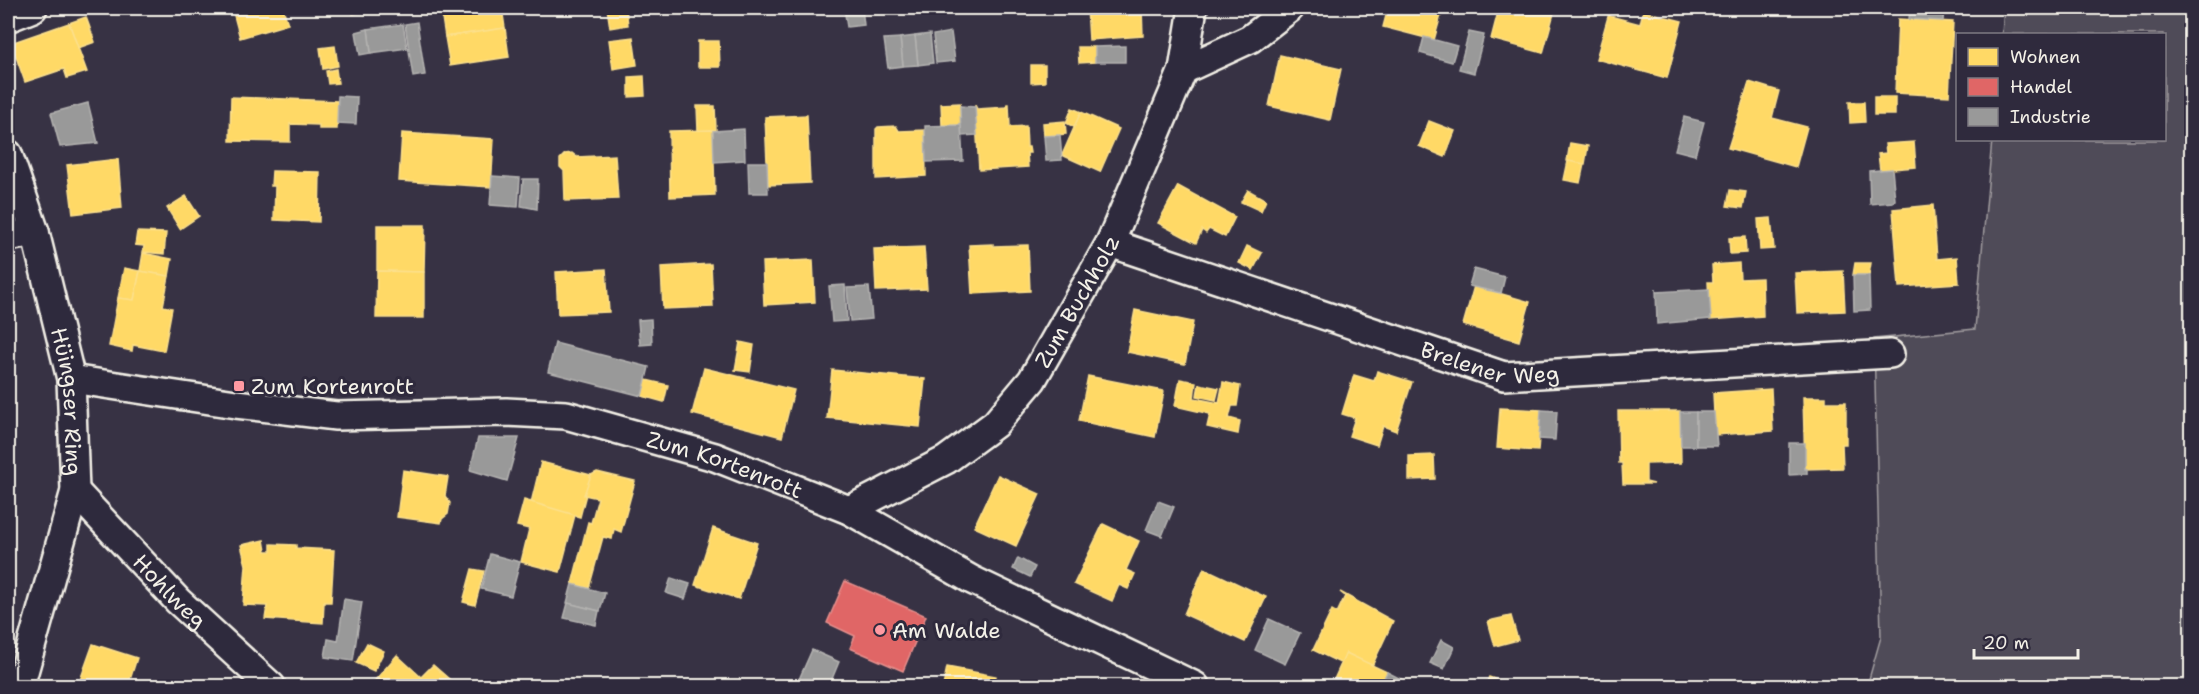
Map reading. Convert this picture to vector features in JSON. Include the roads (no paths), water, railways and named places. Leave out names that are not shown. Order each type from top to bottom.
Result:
[{"type":"street","points":[[8,18],[33,8]]},
{"type":"street","name":"Zum Buchholz","points":[[849,510],[946,460],[995,424],[1032,380],[1110,243],[1182,70],[1193,8]]},
{"type":"street","points":[[1182,70],[1250,39],[1290,8]]},
{"type":"street","name":"Hüingser Ring","points":[[8,154],[35,232],[71,379],[75,491],[20,687]]},
{"type":"street","points":[[8,237],[35,232]]},
{"type":"street","name":"Brelener Weg","points":[[1110,243],[1504,376],[1890,354]]},
{"type":"street","name":"Zum Kortenrott","points":[[71,379],[236,404],[336,416],[506,412],[566,415],[715,457],[849,510],[972,580],[1195,687]]},
{"type":"street","name":"Hohlweg","points":[[75,491],[178,601],[271,687]]},
{"type":"place","name":"Zum Kortenrott","points":[[239,386]]},
{"type":"place","name":"Am Walde","points":[[880,630]]}]
